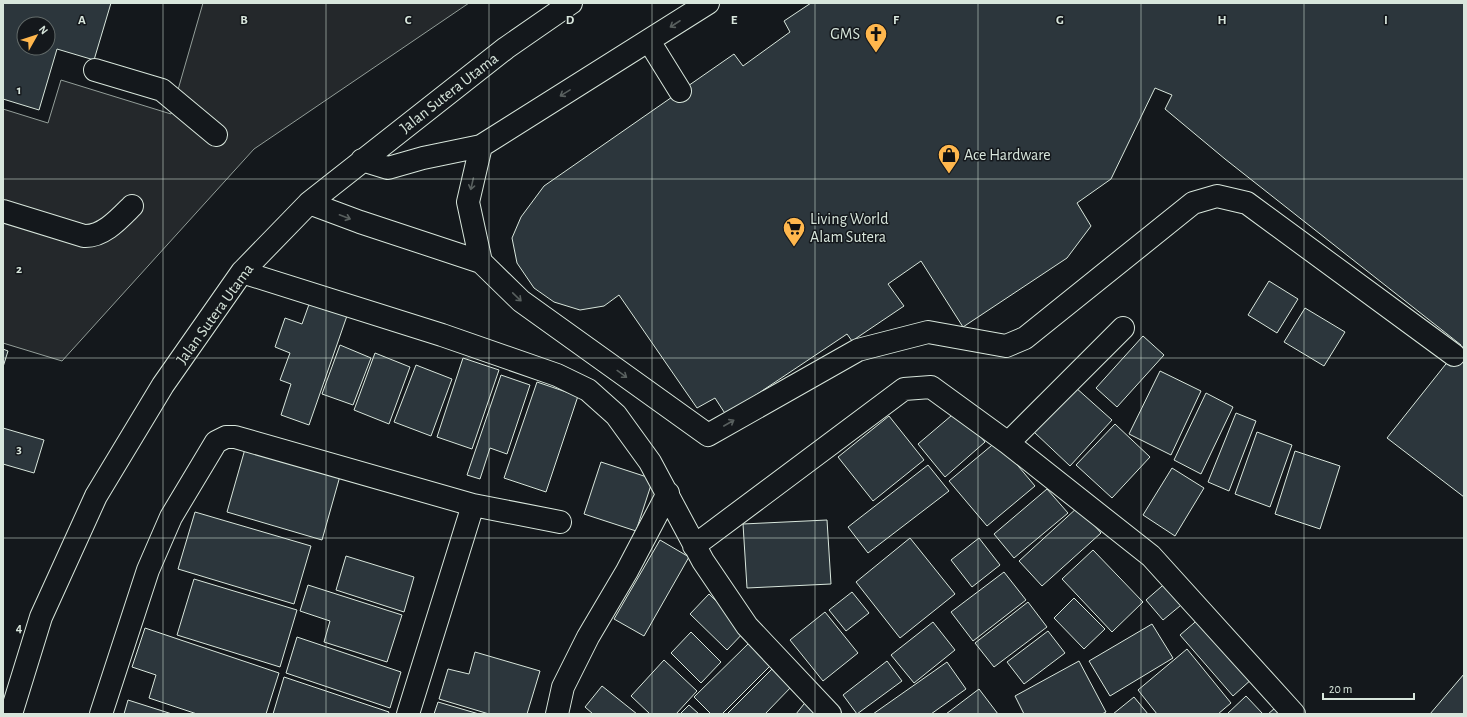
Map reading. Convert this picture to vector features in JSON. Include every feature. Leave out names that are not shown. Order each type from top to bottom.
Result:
[{"type":"street","name":"Jalan Sutera Utama","points":[[11,714],[41,617],[96,496],[164,385],[242,272],[309,203],[506,48],[571,3]]},
{"type":"street","points":[[365,158],[382,176],[424,158],[481,146],[708,3]]},
{"type":"street","points":[[649,41],[680,91]]},
{"type":"street","points":[[94,70],[162,90],[216,135]]},
{"type":"street","points":[[480,262],[468,202],[481,146]]},
{"type":"street","points":[[365,158],[424,158]]},
{"type":"street","points":[[309,203],[360,222],[480,262],[521,301],[708,435],[855,345],[928,332],[1006,346],[1026,338],[1193,204],[1217,196],[1248,204],[1454,355]]},
{"type":"street","points":[[3,211],[84,236],[92,236],[114,223],[132,206]]},
{"type":"street","points":[[242,272],[456,340],[557,375],[588,390],[616,415],[650,462],[668,493],[694,546],[747,626],[830,714]]},
{"type":"street","points":[[1008,443],[1123,328]]},
{"type":"street","points":[[694,546],[904,389],[931,387],[1008,443],[1150,556],[1294,714]]},
{"type":"street","points":[[101,714],[148,570],[170,516],[216,442],[226,437],[235,438],[473,505],[560,522]]},
{"type":"street","points":[[557,714],[563,687],[588,637],[627,571],[668,493]]},
{"type":"street","points":[[408,714],[473,505]]},
{"type":"shaded area","points":[[203,3],[469,3],[254,149],[62,361],[3,343],[3,109],[48,123],[61,80],[171,114]]},
{"type":"building","points":[[3,3],[111,3],[94,60],[57,49],[56,52],[56,16],[16,16],[16,56],[55,56],[39,110],[3,99]]},
{"type":"building","name":"Living World Alam Sutera","points":[[811,3],[1464,3],[1464,497],[1387,438],[1461,345],[1225,159],[1165,109],[1172,95],[1155,88],[1111,179],[1077,203],[1091,226],[1067,258],[963,327],[921,261],[888,284],[904,306],[852,341],[847,334],[726,415],[715,398],[697,408],[619,295],[604,306],[580,310],[554,302],[534,288],[517,263],[512,238],[521,217],[544,186],[734,54],[743,66],[790,32],[784,21]]},
{"type":"building","points":[[1269,281],[1298,299],[1277,333],[1248,315]]},
{"type":"building","points":[[312,296],[349,310],[309,425],[281,415],[291,384],[280,380],[290,353],[275,347],[285,318],[302,324]]},
{"type":"building","points":[[1305,308],[1345,332],[1324,366],[1284,342]]},
{"type":"building","points":[[1143,336],[1164,355],[1117,407],[1096,388]]},
{"type":"building","points":[[340,345],[371,358],[353,405],[322,394]]},
{"type":"building","points":[[3,349],[8,351],[3,367]]},
{"type":"building","points":[[375,353],[410,367],[389,424],[354,410]]},
{"type":"building","points":[[463,358],[499,370],[472,449],[437,437]]},
{"type":"building","points":[[416,365],[452,379],[431,436],[394,422]]},
{"type":"building","points":[[1160,371],[1201,391],[1171,455],[1129,434]]},
{"type":"building","points":[[501,375],[530,385],[507,454],[490,448],[480,479],[467,475]]},
{"type":"building","points":[[537,382],[578,396],[546,492],[504,478]]},
{"type":"building","points":[[1075,387],[1112,420],[1070,466],[1034,432]]},
{"type":"building","points":[[1206,393],[1233,407],[1201,474],[1174,460]]},
{"type":"building","points":[[958,410],[985,442],[945,477],[918,444]]},
{"type":"building","points":[[1236,413],[1256,421],[1229,491],[1208,482]]},
{"type":"building","points":[[889,416],[924,460],[873,501],[838,457]]},
{"type":"building","points":[[1115,424],[1150,457],[1112,498],[1076,465]]},
{"type":"building","points":[[3,428],[44,440],[34,473],[3,464]]},
{"type":"building","points":[[1257,432],[1292,445],[1270,507],[1235,494]]},
{"type":"building","points":[[997,441],[1035,486],[987,526],[949,481]]},
{"type":"building","points":[[245,449],[340,476],[322,540],[227,512]]},
{"type":"building","points":[[1295,451],[1340,466],[1320,529],[1275,514]]},
{"type":"building","points":[[601,462],[653,479],[636,531],[584,514]]},
{"type":"building","points":[[928,465],[949,491],[868,553],[848,527]]},
{"type":"building","points":[[1172,468],[1204,488],[1175,536],[1143,515]]},
{"type":"building","points":[[1047,489],[1068,513],[1014,558],[994,534]]},
{"type":"building","points":[[1078,507],[1101,533],[1042,586],[1019,561]]},
{"type":"building","points":[[195,512],[311,546],[294,604],[178,569]]},
{"type":"building","points":[[827,520],[831,584],[747,588],[743,524]]},
{"type":"building","points":[[910,538],[955,594],[900,638],[856,582]]},
{"type":"building","points":[[979,538],[1000,565],[972,587],[951,560]]},
{"type":"building","points":[[660,540],[689,557],[644,636],[614,619]]},
{"type":"building","points":[[1093,550],[1143,602],[1112,632],[1062,579]]},
{"type":"building","points":[[346,556],[414,577],[404,612],[336,590]]},
{"type":"building","points":[[1004,572],[1026,600],[973,641],[951,612]]},
{"type":"building","points":[[194,579],[297,610],[280,667],[177,635]]},
{"type":"building","points":[[1169,580],[1186,601],[1163,620],[1146,600]]},
{"type":"building","points":[[308,585],[402,615],[387,662],[324,642],[330,621],[300,611]]},
{"type":"building","points":[[852,592],[869,613],[846,631],[829,610]]},
{"type":"building","points":[[709,594],[746,630],[727,650],[690,614]]},
{"type":"building","points":[[1074,598],[1105,629],[1084,649],[1054,618]]},
{"type":"building","points":[[1028,602],[1047,627],[994,667],[975,643]]},
{"type":"building","points":[[825,612],[858,653],[823,681],[790,640]]},
{"type":"building","points":[[1201,617],[1253,678],[1233,696],[1180,635]]},
{"type":"building","points":[[933,622],[955,650],[914,683],[891,655]]},
{"type":"building","points":[[1152,624],[1173,658],[1110,696],[1089,661]]},
{"type":"building","points":[[145,628],[279,673],[266,714],[197,714],[149,698],[156,675],[132,667]]},
{"type":"building","points":[[1048,631],[1065,653],[1024,684],[1007,662]]},
{"type":"building","points":[[691,632],[721,662],[701,683],[671,653]]},
{"type":"building","points":[[297,637],[401,672],[390,708],[286,673]]},
{"type":"building","points":[[750,642],[772,664],[722,714],[711,714],[694,697]]},
{"type":"building","points":[[1187,649],[1231,703],[1218,714],[1157,714],[1138,690]]},
{"type":"building","points":[[475,652],[540,671],[527,714],[489,714],[439,699],[448,669],[469,674]]},
{"type":"building","points":[[664,660],[697,691],[676,714],[650,714],[631,696]]},
{"type":"building","points":[[887,661],[902,681],[857,714],[843,695]]},
{"type":"building","points":[[1079,661],[1106,712],[1102,714],[1024,714],[1015,696]]},
{"type":"building","points":[[947,662],[966,689],[931,714],[873,714]]},
{"type":"building","points":[[775,666],[793,685],[765,714],[727,714]]},
{"type":"building","points":[[1464,674],[1464,714],[1430,714]]},
{"type":"building","points":[[284,677],[389,712],[388,714],[273,714]]},
{"type":"building","points":[[602,686],[637,714],[593,714],[585,707]]},
{"type":"building","points":[[979,689],[998,714],[946,714]]},
{"type":"building","points":[[1246,696],[1263,714],[1227,714]]},
{"type":"building","points":[[1134,697],[1148,714],[1113,714]]},
{"type":"building","points":[[808,699],[825,714],[796,714]]},
{"type":"building","points":[[128,700],[172,714],[124,714]]},
{"type":"building","points":[[438,702],[479,714],[434,714]]},
{"type":"building","points":[[1281,703],[1291,714],[1268,714]]},
{"type":"building","points":[[689,705],[699,714],[680,714]]},
{"type":"place","name":"GMS","points":[[876,54]]},
{"type":"place","name":"Ace Hardware","points":[[949,174]]},
{"type":"place","name":"Living World Alam Sutera","points":[[794,248]]}]
